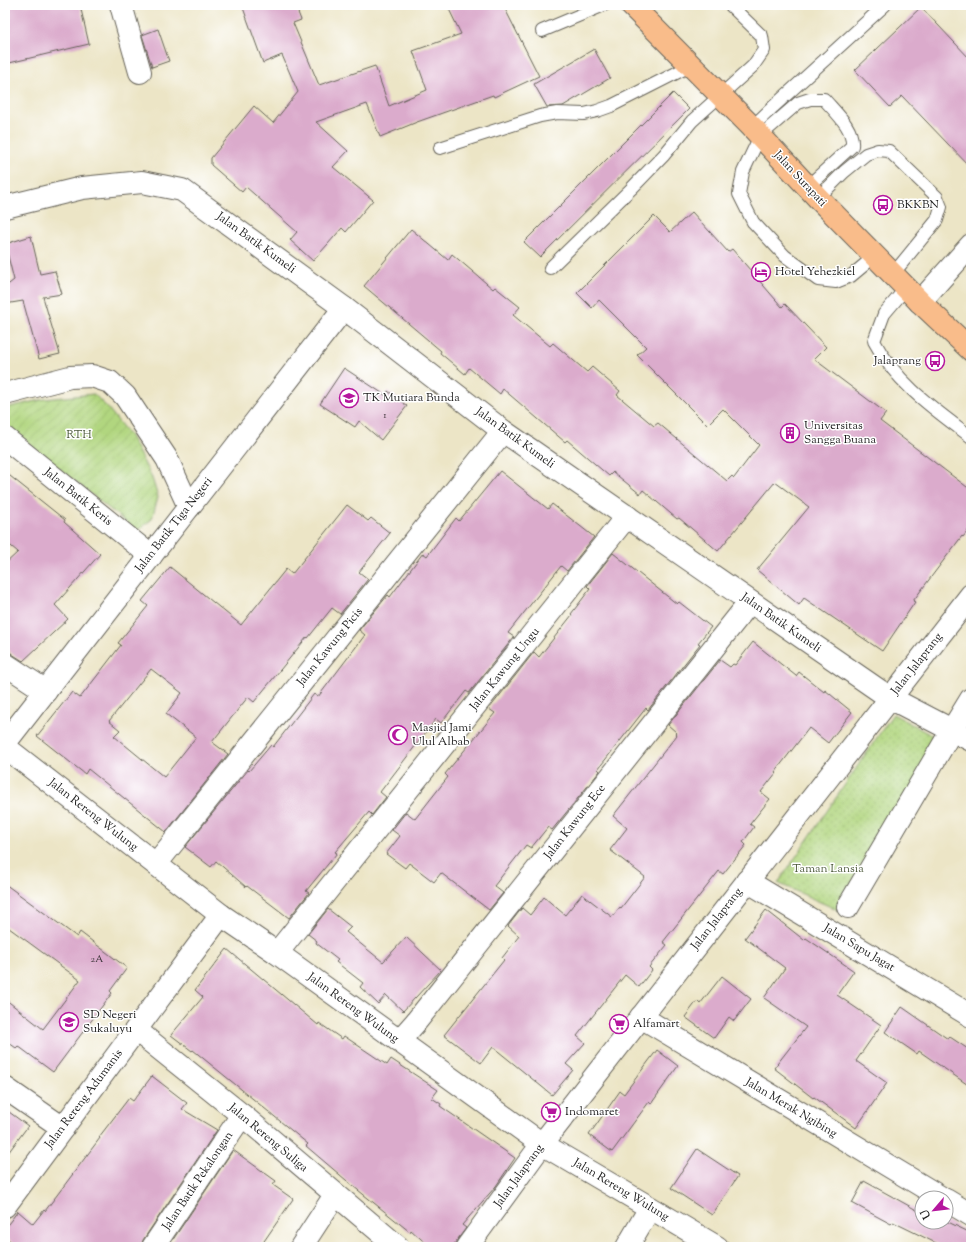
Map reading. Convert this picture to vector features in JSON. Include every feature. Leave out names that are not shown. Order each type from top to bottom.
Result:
[{"type":"highway","name":"Jalan Surapati","points":[[632,5],[906,288],[971,350]]},
{"type":"street","points":[[121,5],[140,72]]},
{"type":"street","name":"Jalan Batik Kumeli","points":[[5,207],[82,188],[142,182],[182,190],[344,308],[503,431],[890,698],[971,740]]},
{"type":"street","points":[[906,288],[971,245]]},
{"type":"street","name":"Jalan Batik Tiga Negeri","points":[[5,743],[344,308]]},
{"type":"street","points":[[5,394],[70,377],[92,376],[110,382],[125,396],[168,459],[189,507]]},
{"type":"street","name":"Jalan Kawung Picis","points":[[156,864],[503,431]]},
{"type":"street","name":"Jalan Batik Keris","points":[[5,438],[150,556]]},
{"type":"street","name":"Jalan Kawung Ungu","points":[[277,953],[628,516]]},
{"type":"street","name":"Jalan Jalaprang","points":[[467,1247],[542,1144],[971,595]]},
{"type":"street","name":"Jalan Kawung Ece","points":[[399,1041],[425,1011],[750,602]]},
{"type":"street","points":[[5,664],[46,691]]},
{"type":"street","points":[[848,907],[971,699]]},
{"type":"street","name":"Jalan Rereng Wulung","points":[[5,747],[221,915],[277,953],[542,1144],[717,1247]]},
{"type":"street","name":"Jalan Sapu Jagat","points":[[747,881],[971,1016]]},
{"type":"street","name":"Jalan Rereng Adumanis","points":[[5,1206],[221,915]]},
{"type":"street","name":"Jalan Merak Ngibing","points":[[641,1017],[929,1190]]},
{"type":"street","name":"Jalan Rereng Suliga","points":[[136,1030],[242,1115],[398,1247]]},
{"type":"street","points":[[5,1088],[63,1128]]},
{"type":"street","name":"Jalan Batik Pekalongan","points":[[153,1247],[242,1115]]},
{"type":"street","points":[[301,1247],[335,1195]]},
{"type":"street","points":[[954,1205],[971,1215]]},
{"type":"street","points":[[627,1247],[650,1208]]},
{"type":"lane","points":[[542,31],[604,5]]},
{"type":"lane","points":[[550,268],[631,189],[692,121],[753,66],[764,50],[762,36],[730,5]]},
{"type":"lane","points":[[875,256],[851,276],[836,282],[818,280],[785,256],[758,228],[753,222],[739,194],[743,172],[756,132],[773,107],[885,5]]},
{"type":"lane","points":[[440,148],[540,116],[557,113],[584,114],[597,111],[611,106],[692,66]]},
{"type":"lane","points":[[756,132],[798,103],[810,98],[824,99],[844,122],[853,138],[852,146],[813,192]]},
{"type":"lane","points":[[813,192],[844,172],[866,154],[878,150],[889,151],[938,197],[941,207],[937,220],[906,288],[884,314],[874,341],[882,356],[905,383],[926,402],[971,436]]},
{"type":"green space","name":"RTH","points":[[94,394],[107,407],[130,436],[152,478],[158,497],[152,519],[137,531],[5,425],[5,408],[45,399]]},
{"type":"green space","name":"Taman Lansia","points":[[893,714],[944,742],[840,911],[778,883]]},
{"type":"building","points":[[5,5],[80,5],[89,44],[5,64]]},
{"type":"building","points":[[242,5],[295,5],[301,20],[293,23],[319,85],[375,66],[389,106],[427,90],[413,51],[461,34],[447,5],[503,5],[539,76],[494,97],[493,95],[380,137],[367,104],[316,122],[348,151],[333,167],[373,200],[346,232],[342,228],[313,261],[290,240],[297,232],[246,187],[242,192],[211,165],[211,158],[254,106],[273,123],[298,92],[282,55],[263,63]]},
{"type":"building","points":[[921,7],[971,60],[971,168],[902,96],[890,107],[855,70]]},
{"type":"building","points":[[158,29],[169,61],[152,67],[142,35]]},
{"type":"building","points":[[594,49],[610,78],[563,106],[547,107],[534,84]]},
{"type":"building","points":[[673,93],[689,109],[540,257],[524,242]]},
{"type":"building","points":[[692,212],[728,252],[732,249],[782,307],[785,304],[826,347],[814,359],[886,413],[880,421],[971,490],[971,527],[963,537],[962,536],[913,601],[915,602],[882,651],[804,598],[799,605],[757,570],[809,507],[775,482],[718,551],[643,490],[640,494],[613,472],[609,476],[567,440],[565,442],[503,389],[500,394],[469,368],[465,374],[440,353],[441,351],[364,286],[411,229],[448,260],[452,254],[493,289],[495,287],[520,307],[513,315],[550,346],[553,343],[587,372],[592,367],[620,391],[617,395],[654,426],[658,423],[727,481],[732,476],[734,478],[759,445],[723,409],[707,425],[637,355],[646,347],[599,300],[592,308],[577,293],[654,216],[670,232]]},
{"type":"building","points":[[31,236],[40,274],[55,271],[62,294],[43,297],[60,354],[39,359],[23,301],[5,304],[5,287],[14,280],[5,244]]},
{"type":"building","points":[[344,368],[385,395],[388,391],[407,406],[381,440],[359,421],[355,427],[320,404]]},
{"type":"building","points":[[500,471],[548,509],[552,504],[594,537],[567,571],[561,566],[508,633],[514,637],[469,693],[466,691],[441,723],[436,719],[380,792],[386,797],[372,815],[369,812],[335,852],[337,853],[306,891],[309,893],[289,918],[247,886],[246,887],[216,861],[211,867],[185,847],[248,770],[249,771],[271,745],[273,747],[314,694],[318,697],[365,635],[359,630],[388,595],[390,597],[423,553],[427,556],[456,518],[459,521]]},
{"type":"building","points":[[5,472],[65,520],[64,522],[100,554],[55,605],[68,619],[23,661],[12,654],[5,646],[5,564],[18,552],[5,541]]},
{"type":"building","points":[[347,505],[368,521],[371,518],[390,533],[359,572],[368,579],[340,614],[332,608],[254,702],[248,697],[212,742],[228,754],[166,832],[88,769],[85,774],[37,736],[72,692],[80,698],[121,645],[118,643],[148,606],[142,601],[170,567],[241,625],[286,569],[292,574]],"holes":[[[151,669],[182,693],[166,714],[196,737],[164,777],[114,736],[120,730],[109,721]]]},
{"type":"building","points":[[613,553],[677,604],[679,602],[711,627],[698,643],[700,644],[648,710],[646,708],[598,769],[600,771],[552,830],[548,827],[531,848],[526,845],[494,886],[503,893],[489,910],[441,873],[434,882],[409,863],[405,868],[386,854],[400,836],[392,830],[406,812],[415,819],[448,777],[445,774],[495,713],[489,709],[534,652],[539,657],[572,615],[571,614],[590,589],[587,586]]},
{"type":"building","points":[[753,642],[796,676],[799,672],[824,692],[825,690],[852,712],[828,743],[809,728],[761,792],[770,799],[750,824],[754,827],[743,842],[746,845],[723,874],[719,871],[663,942],[667,945],[649,967],[652,970],[639,987],[625,975],[577,1036],[585,1043],[566,1064],[573,1070],[552,1095],[493,1047],[481,1063],[444,1035],[504,960],[502,958],[519,936],[508,926],[522,908],[530,915],[544,897],[565,915],[582,894],[612,917],[620,907],[621,908],[645,877],[610,850],[627,828],[613,816],[677,735],[675,733],[676,732],[668,725],[720,660],[730,667],[733,664],[735,665]]},
{"type":"building","points":[[5,884],[77,937],[80,932],[127,968],[110,991],[112,993],[53,1072],[18,1046],[16,1048],[5,1040],[5,999],[43,1029],[80,980],[5,925]]},
{"type":"building","points":[[328,909],[351,927],[346,932],[383,962],[406,937],[441,970],[403,1011],[386,995],[378,1004],[360,987],[363,983],[336,962],[338,960],[316,943],[317,941],[308,934]]},
{"type":"building","points":[[766,910],[804,940],[806,938],[854,971],[837,995],[881,1025],[856,1061],[887,1083],[856,1128],[774,1068],[806,1027],[764,998],[785,968],[745,938]]},
{"type":"building","points":[[227,949],[318,1025],[319,1023],[342,1039],[344,1036],[387,1065],[391,1059],[438,1090],[432,1098],[441,1104],[440,1106],[515,1158],[496,1186],[462,1225],[466,1228],[452,1247],[430,1247],[411,1230],[410,1232],[306,1146],[308,1144],[193,1050],[192,1051],[171,1035],[203,997],[195,990]]},
{"type":"building","points":[[722,976],[751,999],[734,1021],[729,1017],[714,1038],[685,1017],[697,1001],[700,1004]]},
{"type":"building","points":[[902,1007],[948,1039],[950,1037],[971,1051],[971,1087],[919,1051],[917,1054],[885,1032]]},
{"type":"building","points":[[657,1050],[678,1066],[651,1104],[649,1102],[612,1152],[589,1135],[620,1091],[624,1094]]},
{"type":"building","points":[[152,1076],[187,1103],[182,1109],[217,1130],[143,1240],[141,1247],[18,1247],[5,1237],[5,1228],[18,1211],[33,1224],[44,1210],[45,1211],[129,1098],[133,1101]]},
{"type":"building","points":[[5,1109],[28,1126],[5,1157]]},
{"type":"building","points":[[697,1149],[738,1176],[712,1215],[671,1188]]},
{"type":"building","points":[[233,1150],[276,1181],[273,1185],[293,1199],[260,1247],[168,1247]]},
{"type":"building","points":[[864,1181],[914,1209],[914,1230],[954,1230],[954,1225],[971,1233],[971,1247],[944,1247],[893,1222],[891,1224],[852,1203]]},
{"type":"place","name":"BKKBN","points":[[883,205]]},
{"type":"place","name":"Hotel Yehezkiel","points":[[761,272]]},
{"type":"place","name":"Jalaprang","points":[[935,361]]},
{"type":"place","name":"TK Mutiara Bunda","points":[[349,398]]},
{"type":"place","name":"Universitas Sangga Buana","points":[[790,433]]},
{"type":"place","name":"Masjid Jami Ulul Albab","points":[[398,735]]},
{"type":"place","name":"SD Negeri Sukaluyu","points":[[69,1022]]},
{"type":"place","name":"Alfamart","points":[[619,1024]]},
{"type":"place","name":"Indomaret","points":[[551,1112]]}]
